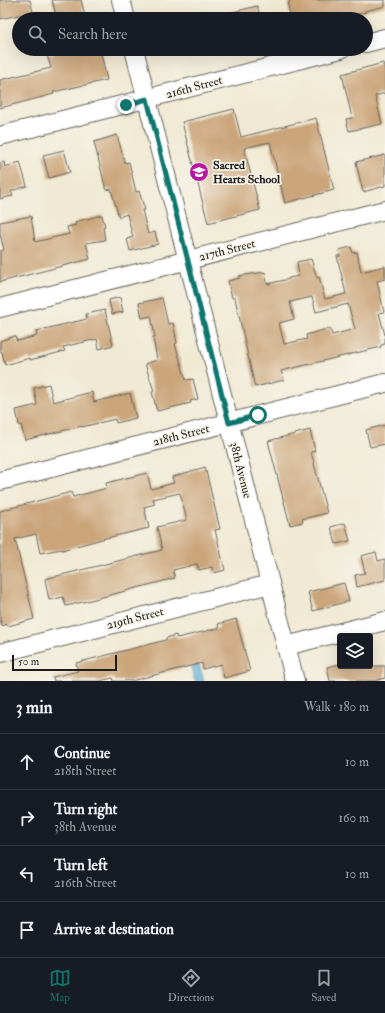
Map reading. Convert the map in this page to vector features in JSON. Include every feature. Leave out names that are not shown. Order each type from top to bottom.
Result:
[{"type":"street","points":[[121,0],[124,12]]},
{"type":"street","points":[[373,41],[385,38]]},
{"type":"street","name":"38th Avenue","points":[[136,56],[295,681]]},
{"type":"street","name":"216th Street","points":[[0,136],[314,56]]},
{"type":"street","name":"217th Street","points":[[0,308],[385,210]]},
{"type":"street","name":"218th Street","points":[[0,480],[385,383]]},
{"type":"street","name":"219th Street","points":[[0,653],[270,584]]},
{"type":"street","points":[[286,646],[385,621]]},
{"type":"water","points":[[199,665],[204,681],[195,681],[191,667]]},
{"type":"building","points":[[0,0],[30,0],[33,12],[12,12],[12,16],[0,19]]},
{"type":"building","points":[[52,0],[81,0],[84,12],[55,12]]},
{"type":"building","points":[[290,0],[385,0],[385,6],[365,11],[366,12],[289,12],[288,6]]},
{"type":"building","points":[[257,6],[259,12],[233,12]]},
{"type":"building","points":[[47,56],[102,56],[107,80],[53,92],[54,94],[0,108],[0,80],[51,68]]},
{"type":"building","points":[[383,63],[385,70],[385,93],[375,96],[382,124],[349,131],[346,119],[352,118],[342,74]]},
{"type":"building","points":[[234,109],[241,137],[316,118],[334,190],[285,203],[270,142],[244,148],[260,210],[208,223],[182,122]]},
{"type":"building","points":[[117,135],[125,163],[129,162],[136,192],[139,191],[145,210],[142,210],[148,234],[155,232],[158,244],[130,251],[127,239],[133,237],[127,214],[119,217],[111,189],[106,190],[94,142]]},
{"type":"building","points":[[64,150],[70,172],[49,178],[43,155]]},
{"type":"building","points":[[385,155],[385,186],[363,192],[356,162]]},
{"type":"building","points":[[4,162],[5,167],[20,162],[27,186],[11,191],[13,196],[0,199],[0,163]]},
{"type":"building","points":[[102,215],[105,226],[103,227],[105,240],[86,243],[90,259],[0,282],[0,251],[4,250],[0,234],[0,222],[31,216],[35,242],[69,234],[67,227],[76,225],[75,222]]},
{"type":"building","points":[[351,247],[353,253],[357,252],[361,272],[385,266],[385,279],[377,281],[384,312],[379,313],[385,335],[385,344],[381,345],[381,347],[281,371],[284,380],[255,387],[235,298],[232,298],[228,281],[240,278],[239,276],[265,272],[267,284],[289,279],[299,276],[297,262],[311,259],[317,278],[319,277],[325,299],[346,294],[337,256],[340,256],[339,250]],"holes":[[[312,297],[316,312],[348,304],[355,329],[332,335],[330,328],[306,335],[307,339],[284,344],[279,323],[294,319],[290,302]]]},
{"type":"building","points":[[120,297],[123,312],[112,314],[109,300]]},
{"type":"building","points":[[162,298],[168,324],[173,323],[177,343],[175,344],[186,380],[193,379],[198,399],[190,401],[191,403],[157,411],[152,392],[154,391],[145,364],[157,360],[153,337],[155,337],[151,316],[142,318],[139,303]]},
{"type":"building","points":[[105,310],[113,345],[99,349],[97,339],[63,347],[65,351],[5,365],[2,352],[0,352],[0,341],[15,336],[17,341],[37,336],[36,331],[87,319],[86,314]]},
{"type":"building","points":[[49,384],[53,402],[92,392],[94,402],[130,393],[136,418],[116,423],[115,419],[25,440],[21,425],[19,425],[16,410],[37,405],[34,388]]},
{"type":"building","points":[[385,425],[385,444],[370,447],[366,430]]},
{"type":"building","points":[[310,430],[315,451],[311,452],[327,513],[302,519],[303,522],[290,525],[268,441]]},
{"type":"building","points":[[205,467],[220,529],[215,530],[225,570],[214,573],[212,567],[199,570],[197,564],[173,570],[175,578],[87,601],[66,606],[63,597],[49,600],[45,579],[162,550],[157,527],[187,520],[180,493],[153,499],[155,504],[144,507],[149,528],[62,550],[40,553],[36,534],[15,539],[34,619],[8,626],[7,624],[2,626],[0,618],[0,511],[71,492],[73,497],[107,488],[106,483],[147,473],[151,489],[174,483],[172,477]]},
{"type":"building","points":[[345,523],[350,541],[336,544],[331,527]]},
{"type":"building","points":[[376,552],[378,561],[385,559],[385,580],[357,587],[355,575],[365,573],[361,556]]},
{"type":"building","points":[[344,583],[349,601],[313,611],[308,592]]},
{"type":"building","points":[[236,619],[250,671],[224,678],[221,664],[203,669],[202,663],[131,681],[114,681],[113,678],[100,681],[54,681],[53,677],[78,671],[76,663],[166,640],[166,638],[176,635],[177,638],[219,628],[218,624]]},
{"type":"building","points":[[337,665],[337,669],[373,669],[373,666],[385,666],[385,678],[374,681],[330,681],[327,667]]},
{"type":"place","name":"Sacred Hearts School","points":[[199,172]]},
{"type":"route","points":[[126,105],[147,99],[229,423],[258,415]]}]
